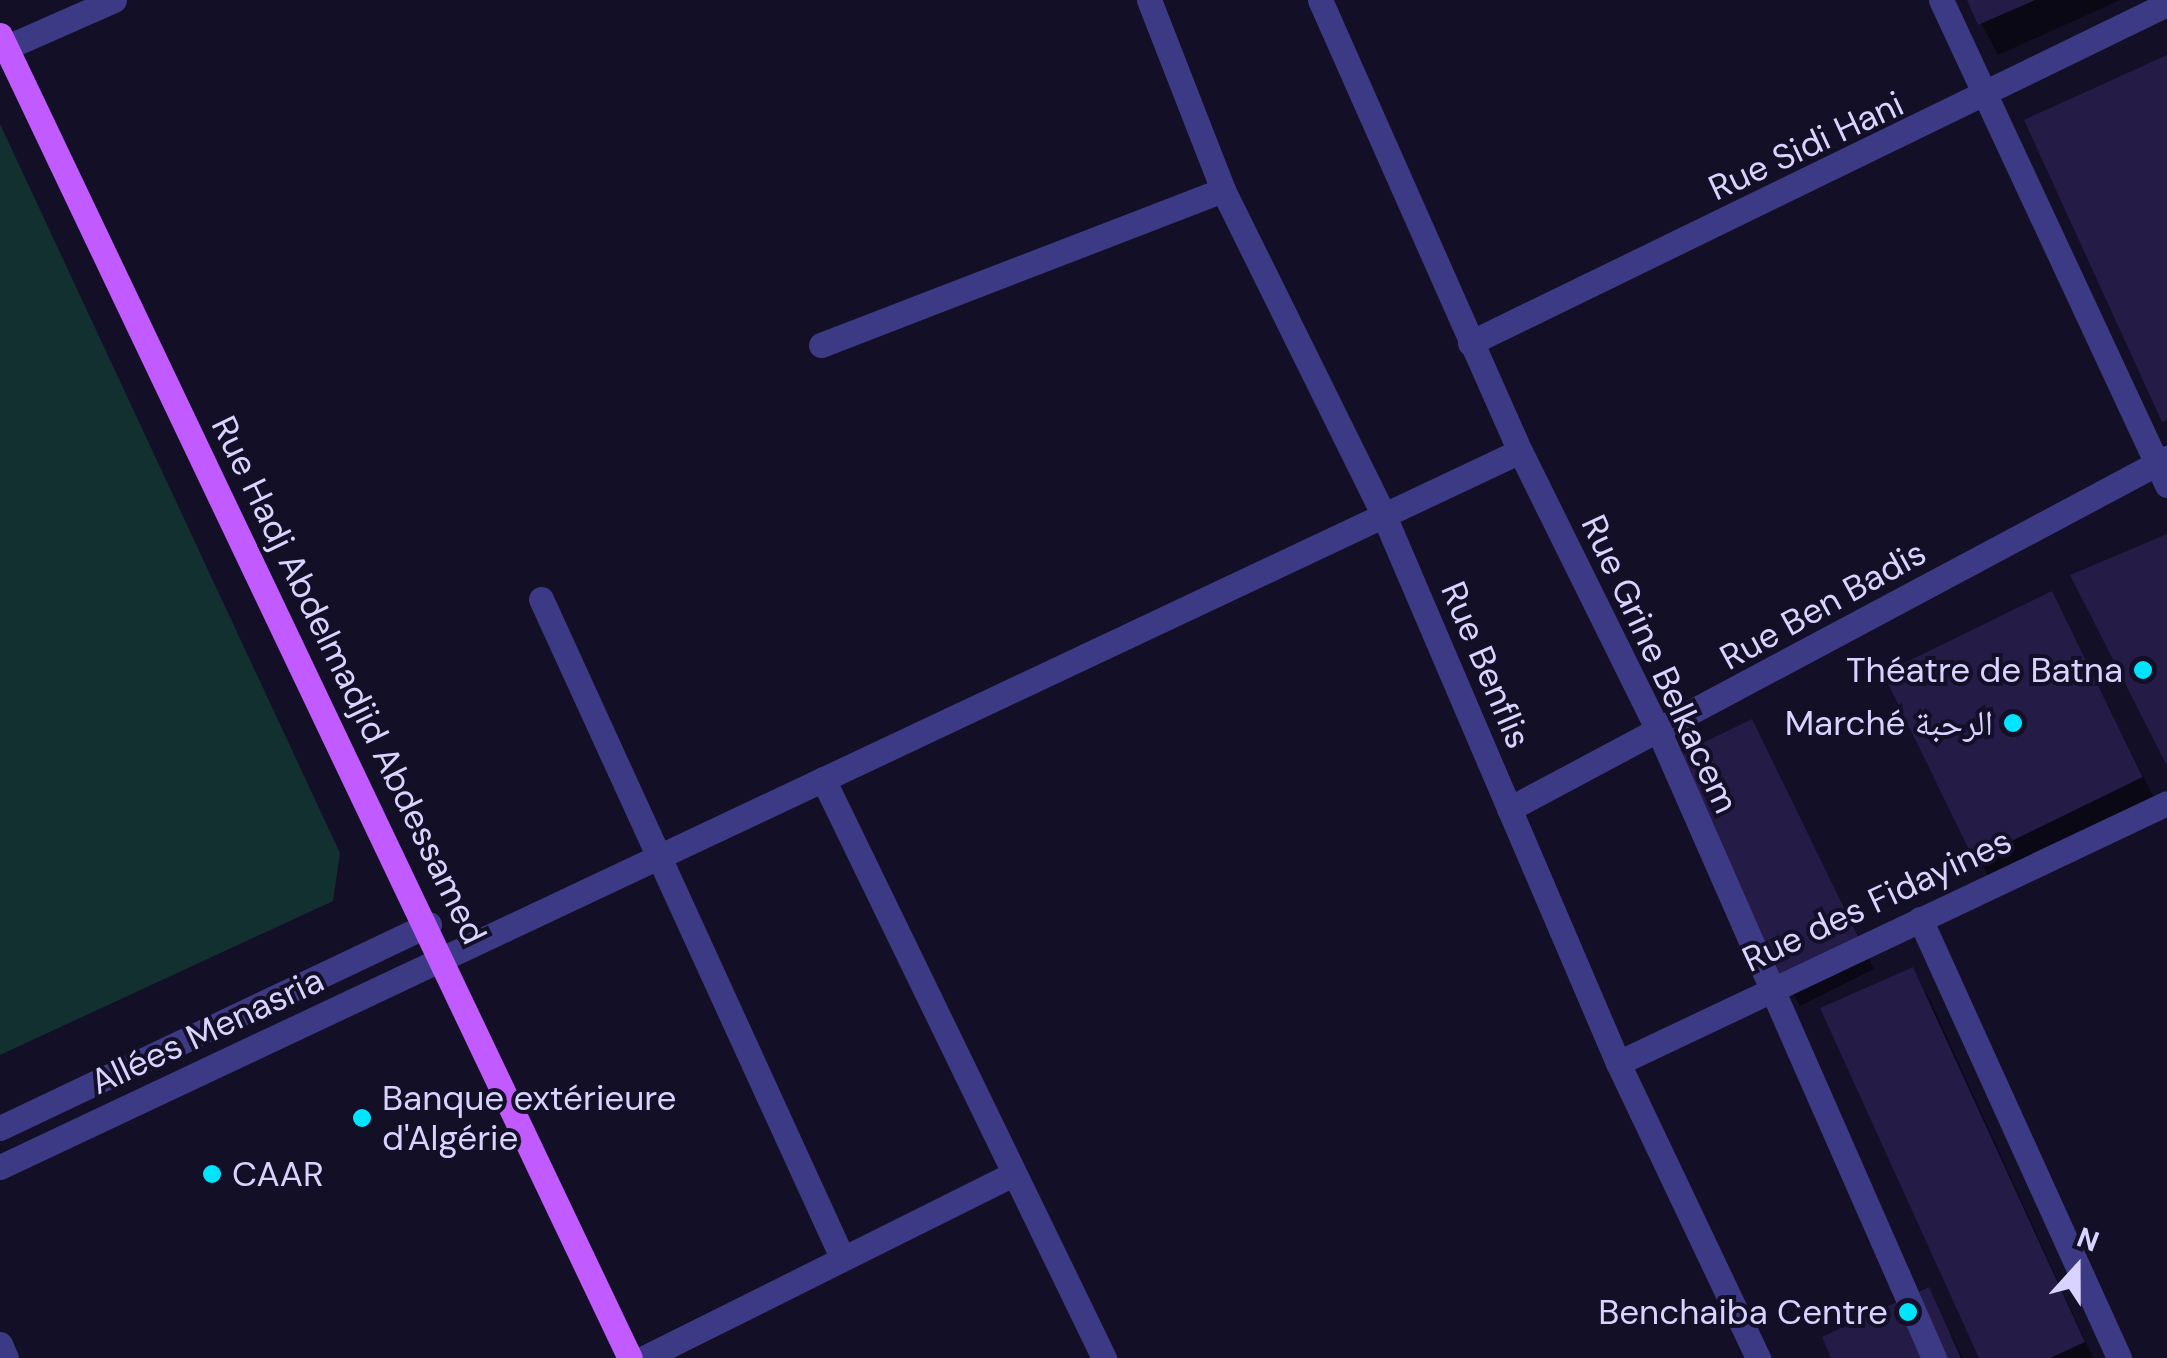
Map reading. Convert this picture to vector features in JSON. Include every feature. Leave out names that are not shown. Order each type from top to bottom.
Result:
[{"type":"main road","name":"Rue Hadj Abdelmadjid Abdessamed","points":[[2,44],[428,924],[630,1358]]},
{"type":"street","points":[[2,44],[114,0]]},
{"type":"street","name":"Rue Grine Belkacem","points":[[1320,0],[1470,344],[1660,734],[1766,992],[1934,1358]]},
{"type":"street","points":[[1941,0],[2163,468]]},
{"type":"street","name":"Rue Benflis","points":[[1155,2],[1223,190],[1384,518],[1618,1062],[1758,1358]]},
{"type":"street","name":"Rue Sidi Hani","points":[[1470,344],[1987,99],[2167,4]]},
{"type":"street","points":[[821,346],[1223,190]]},
{"type":"street","name":"Allées Menasria","points":[[0,1167],[660,861],[831,775],[1384,518],[1520,450]]},
{"type":"street","name":"Rue Ben Badis","points":[[1510,809],[2163,468]]},
{"type":"street","points":[[541,600],[840,1253]]},
{"type":"street","points":[[831,775],[1013,1174],[1104,1358]]},
{"type":"street","name":"Rue des Fidayines","points":[[1618,1062],[2167,803]]},
{"type":"street","points":[[1920,919],[2119,1358]]},
{"type":"street","points":[[0,1128],[428,924]]},
{"type":"street","points":[[644,1358],[840,1253],[1013,1174]]},
{"type":"street","points":[[0,1344],[6,1358]]},
{"type":"green space","points":[[0,124],[340,853],[333,901],[0,1055]]},
{"type":"building","points":[[1967,0],[2035,0],[1978,25]]},
{"type":"building","points":[[2167,55],[2167,420],[2162,422],[2024,120]]},
{"type":"building","name":"Théatre de Batna","points":[[2167,534],[2167,766],[2070,575]]},
{"type":"building","name":"Marché الرحبة","points":[[2052,591],[2143,777],[1974,859],[1883,673]]},
{"type":"building","points":[[1752,719],[1859,937],[1778,977],[1671,758]]},
{"type":"building","points":[[1913,967],[2085,1342],[2050,1358],[1979,1358],[1820,1008]]},
{"type":"building","name":"Benchaiba Centre","points":[[1929,1287],[1961,1358],[1831,1358],[1822,1337]]},
{"type":"place","name":"Théatre de Batna","points":[[2143,670]]},
{"type":"place","name":"Marché الرحبة","points":[[2013,723]]},
{"type":"place","name":"Banque extérieure d'Algérie","points":[[362,1118]]},
{"type":"place","name":"CAAR","points":[[212,1174]]},
{"type":"place","name":"Benchaiba Centre","points":[[1908,1312]]}]
